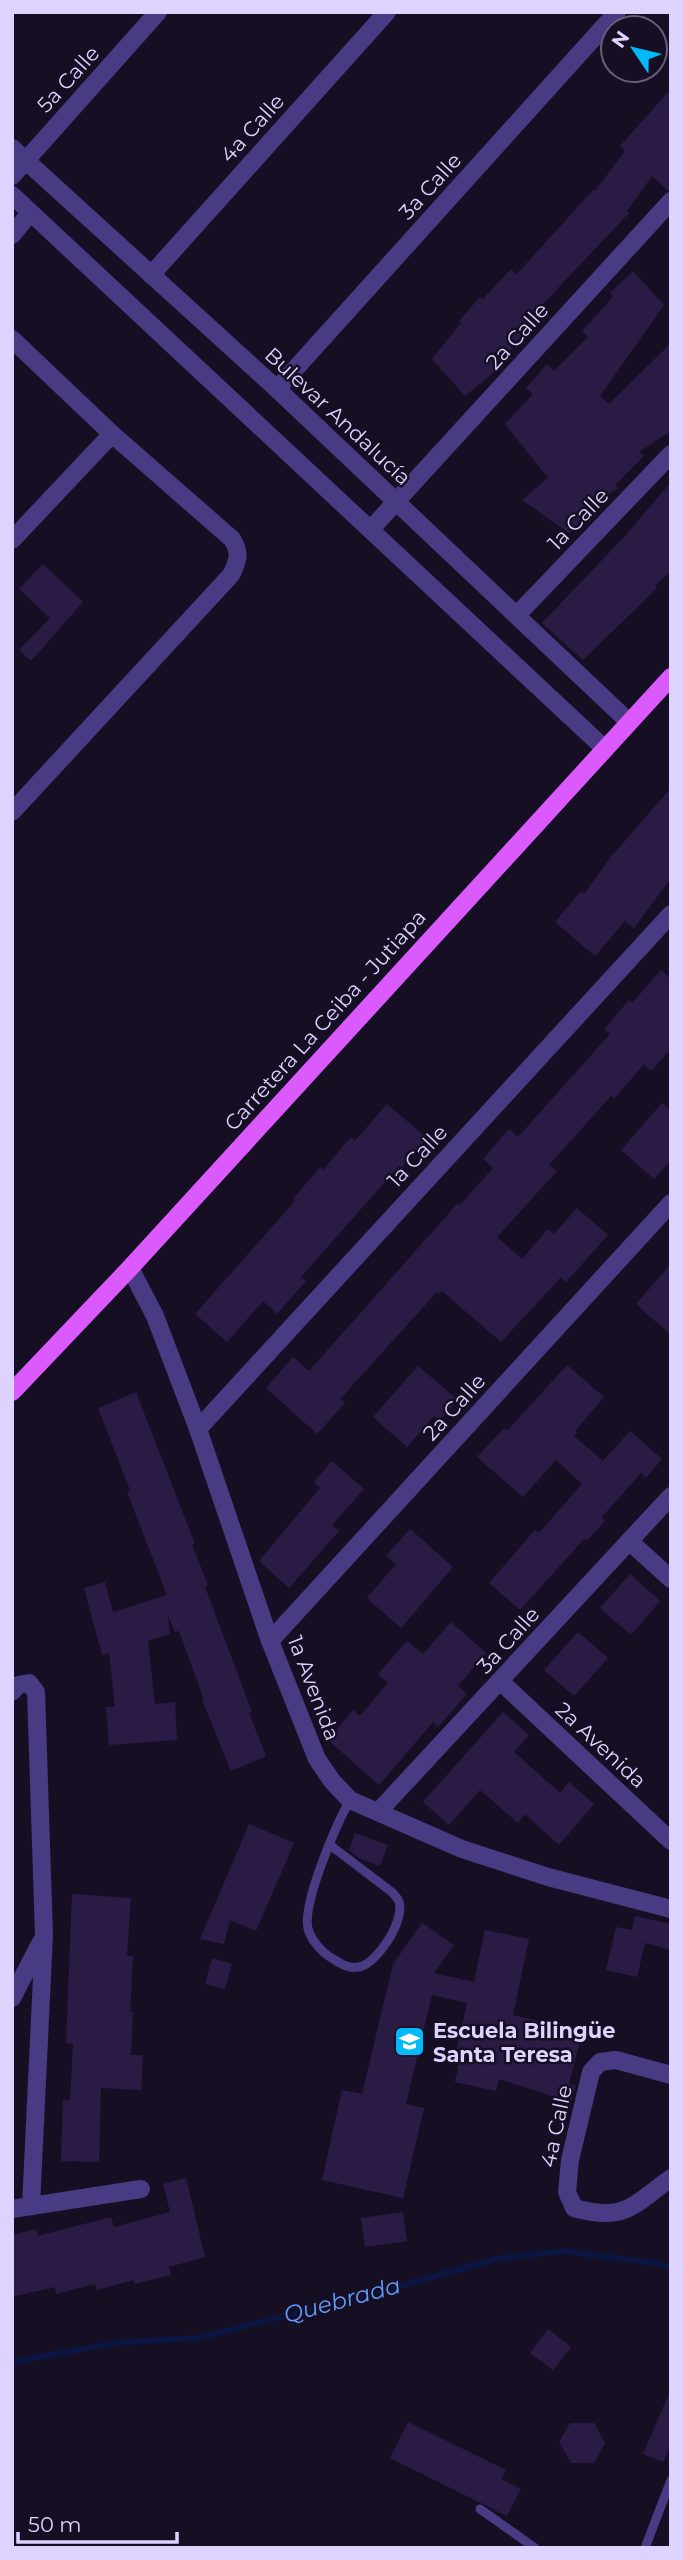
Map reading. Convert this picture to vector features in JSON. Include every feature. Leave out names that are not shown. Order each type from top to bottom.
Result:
[{"type":"main road","name":"Carretera La Ceiba - Jutiapa","points":[[12,1392],[130,1268],[671,677]]},
{"type":"street","name":"5a Calle","points":[[12,176],[19,154],[158,12]]},
{"type":"street","name":"4a Calle","points":[[150,275],[387,12]]},
{"type":"street","name":"3a Calle","points":[[277,389],[617,12]]},
{"type":"street","name":"Bulevar Andalucía","points":[[19,154],[277,389],[629,722]]},
{"type":"street","points":[[12,195],[604,748]]},
{"type":"street","name":"2a Calle","points":[[371,529],[671,201]]},
{"type":"street","points":[[12,235],[30,213]]},
{"type":"street","points":[[12,339],[112,434],[232,539],[239,549],[238,561],[231,575],[12,812]]},
{"type":"street","points":[[12,540],[112,434]]},
{"type":"street","name":"1a Calle","points":[[517,615],[671,454]]},
{"type":"street","name":"1a Calle","points":[[198,1429],[671,914]]},
{"type":"street","name":"2a Calle","points":[[271,1641],[671,1203]]},
{"type":"street","name":"1a Avenida","points":[[130,1268],[155,1316],[198,1429],[271,1641],[317,1759],[332,1781],[350,1800],[462,1849],[548,1877],[671,1909]]},
{"type":"street","name":"3a Calle","points":[[377,1812],[501,1682],[671,1496]]},
{"type":"street","points":[[629,1541],[671,1578]]},
{"type":"street","name":"2a Avenida","points":[[501,1682],[671,1841]]},
{"type":"street","points":[[12,1692],[18,1685],[29,1684],[36,1692],[44,1935],[31,2206]]},
{"type":"street","points":[[12,1998],[44,1935]]},
{"type":"street","name":"4a Calle","points":[[671,2075],[616,2060],[600,2062],[591,2072],[570,2160],[567,2192],[574,2208],[597,2214],[623,2213],[671,2178]]},
{"type":"street","points":[[12,2208],[141,2189]]},
{"type":"lane","points":[[330,1845],[393,1893],[400,1903],[398,1918],[383,1948],[376,1958],[362,1967],[348,1968],[323,1952],[308,1931],[309,1902],[337,1823],[350,1800]]},
{"type":"lane","points":[[645,2548],[671,2480]]},
{"type":"lane","points":[[480,2510],[535,2548]]},
{"type":"building","points":[[671,89],[671,190],[667,190],[652,176],[627,211],[629,213],[541,306],[545,311],[495,368],[497,370],[465,396],[432,359],[480,297],[482,300],[511,269],[516,275],[593,190],[595,191],[625,151],[620,146]]},
{"type":"building","points":[[633,271],[664,305],[600,396],[609,404],[671,343],[671,431],[639,452],[644,456],[615,485],[619,488],[586,506],[597,515],[569,533],[522,500],[548,478],[505,424],[533,394],[526,388],[547,364],[554,371],[588,337],[582,331],[613,297],[610,293]]},
{"type":"building","points":[[671,482],[671,570],[655,586],[657,588],[583,660],[542,623],[626,535]]},
{"type":"building","points":[[43,564],[83,602],[31,661],[19,650],[50,618],[19,589]]},
{"type":"building","points":[[671,788],[671,878],[634,928],[625,921],[595,956],[555,922],[581,891],[584,894],[610,858]]},
{"type":"building","points":[[661,970],[671,979],[671,1049],[651,1071],[644,1064],[614,1099],[611,1096],[549,1165],[557,1171],[497,1237],[522,1259],[548,1229],[554,1234],[577,1208],[608,1235],[566,1282],[561,1277],[501,1342],[442,1291],[439,1294],[437,1292],[340,1399],[345,1403],[317,1434],[266,1388],[293,1357],[309,1371],[458,1203],[460,1205],[493,1168],[483,1159],[509,1129],[518,1137],[610,1034],[604,1029],[629,1000],[632,1003]]},
{"type":"building","points":[[662,1103],[671,1111],[671,1160],[654,1179],[621,1150]]},
{"type":"building","points":[[387,1104],[427,1138],[301,1277],[306,1281],[277,1314],[263,1301],[227,1342],[195,1314],[295,1201],[293,1199],[320,1167],[323,1170],[351,1137],[355,1141]]},
{"type":"building","points":[[671,1264],[671,1335],[636,1304]]},
{"type":"building","points":[[567,1365],[604,1397],[575,1431],[577,1433],[574,1436],[603,1461],[630,1431],[662,1459],[646,1478],[641,1473],[601,1518],[605,1521],[587,1541],[584,1539],[520,1610],[489,1583],[535,1530],[539,1533],[582,1484],[556,1460],[523,1497],[477,1457],[504,1428],[507,1431]]},
{"type":"building","points":[[418,1366],[458,1400],[439,1421],[434,1416],[407,1447],[373,1417]]},
{"type":"building","points":[[136,1392],[195,1544],[192,1545],[208,1585],[205,1587],[266,1756],[231,1771],[202,1700],[179,1631],[175,1632],[168,1615],[170,1634],[148,1641],[155,1704],[175,1702],[177,1740],[109,1745],[106,1707],[115,1707],[109,1653],[102,1655],[84,1588],[105,1582],[113,1612],[167,1595],[98,1408]]},
{"type":"building","points":[[332,1461],[364,1489],[332,1525],[339,1531],[289,1588],[259,1561],[320,1488],[314,1482]]},
{"type":"building","points":[[410,1529],[453,1567],[401,1628],[367,1598],[396,1564],[386,1556]]},
{"type":"building","points":[[630,1574],[660,1601],[631,1635],[600,1608]]},
{"type":"building","points":[[451,1622],[486,1653],[458,1686],[467,1694],[438,1727],[433,1722],[379,1785],[328,1740],[353,1710],[360,1716],[388,1683],[378,1674],[407,1641],[423,1654]]},
{"type":"building","points":[[578,1632],[608,1658],[574,1696],[544,1670]]},
{"type":"building","points":[[503,1712],[529,1735],[514,1752],[560,1793],[569,1782],[594,1804],[559,1845],[525,1814],[518,1823],[480,1790],[449,1825],[423,1802]]},
{"type":"building","points":[[249,1824],[294,1843],[256,1931],[230,1920],[224,1944],[200,1939]]},
{"type":"building","points":[[355,1833],[388,1845],[380,1866],[359,1858],[349,1850]]},
{"type":"building","points":[[72,1894],[131,1898],[127,1956],[133,1956],[131,2055],[143,2055],[141,2090],[101,2088],[99,2162],[61,2161],[63,2100],[70,2100],[73,2044],[66,2043]]},
{"type":"building","points":[[635,1916],[671,1924],[671,1950],[645,1943],[637,1977],[606,1970],[616,1927],[632,1930]]},
{"type":"building","points":[[422,1923],[454,1945],[434,1973],[474,1982],[485,1930],[529,1939],[513,2015],[582,2032],[569,2084],[576,2086],[571,2102],[499,2079],[496,2091],[455,2082],[460,2058],[455,2057],[467,2003],[432,1995],[406,2104],[424,2108],[403,2198],[322,2180],[342,2090],[362,2094],[393,1964]]},
{"type":"building","points":[[212,1958],[232,1964],[225,1989],[205,1984]]},
{"type":"building","points":[[186,2178],[205,2257],[169,2267],[171,2275],[135,2284],[134,2280],[97,2290],[95,2284],[56,2294],[55,2287],[12,2295],[12,2235],[36,2229],[38,2236],[111,2217],[114,2227],[170,2212],[163,2184]]},
{"type":"building","points":[[403,2212],[407,2241],[365,2247],[361,2218]]},
{"type":"building","points":[[548,2329],[571,2347],[553,2370],[530,2353]]},
{"type":"building","points":[[671,2389],[671,2444],[663,2462],[643,2454]]},
{"type":"building","points":[[408,2422],[506,2470],[501,2479],[521,2489],[507,2516],[390,2458]]},
{"type":"building","points":[[570,2423],[594,2423],[605,2443],[594,2463],[571,2463],[559,2442]]},
{"type":"waterway","name":"Quebrada","points":[[12,2362],[121,2342],[198,2338],[496,2259],[563,2251],[655,2263],[671,2268]]},
{"type":"place","name":"Escuela Bilingüe Santa Teresa","points":[[410,2042]]}]
